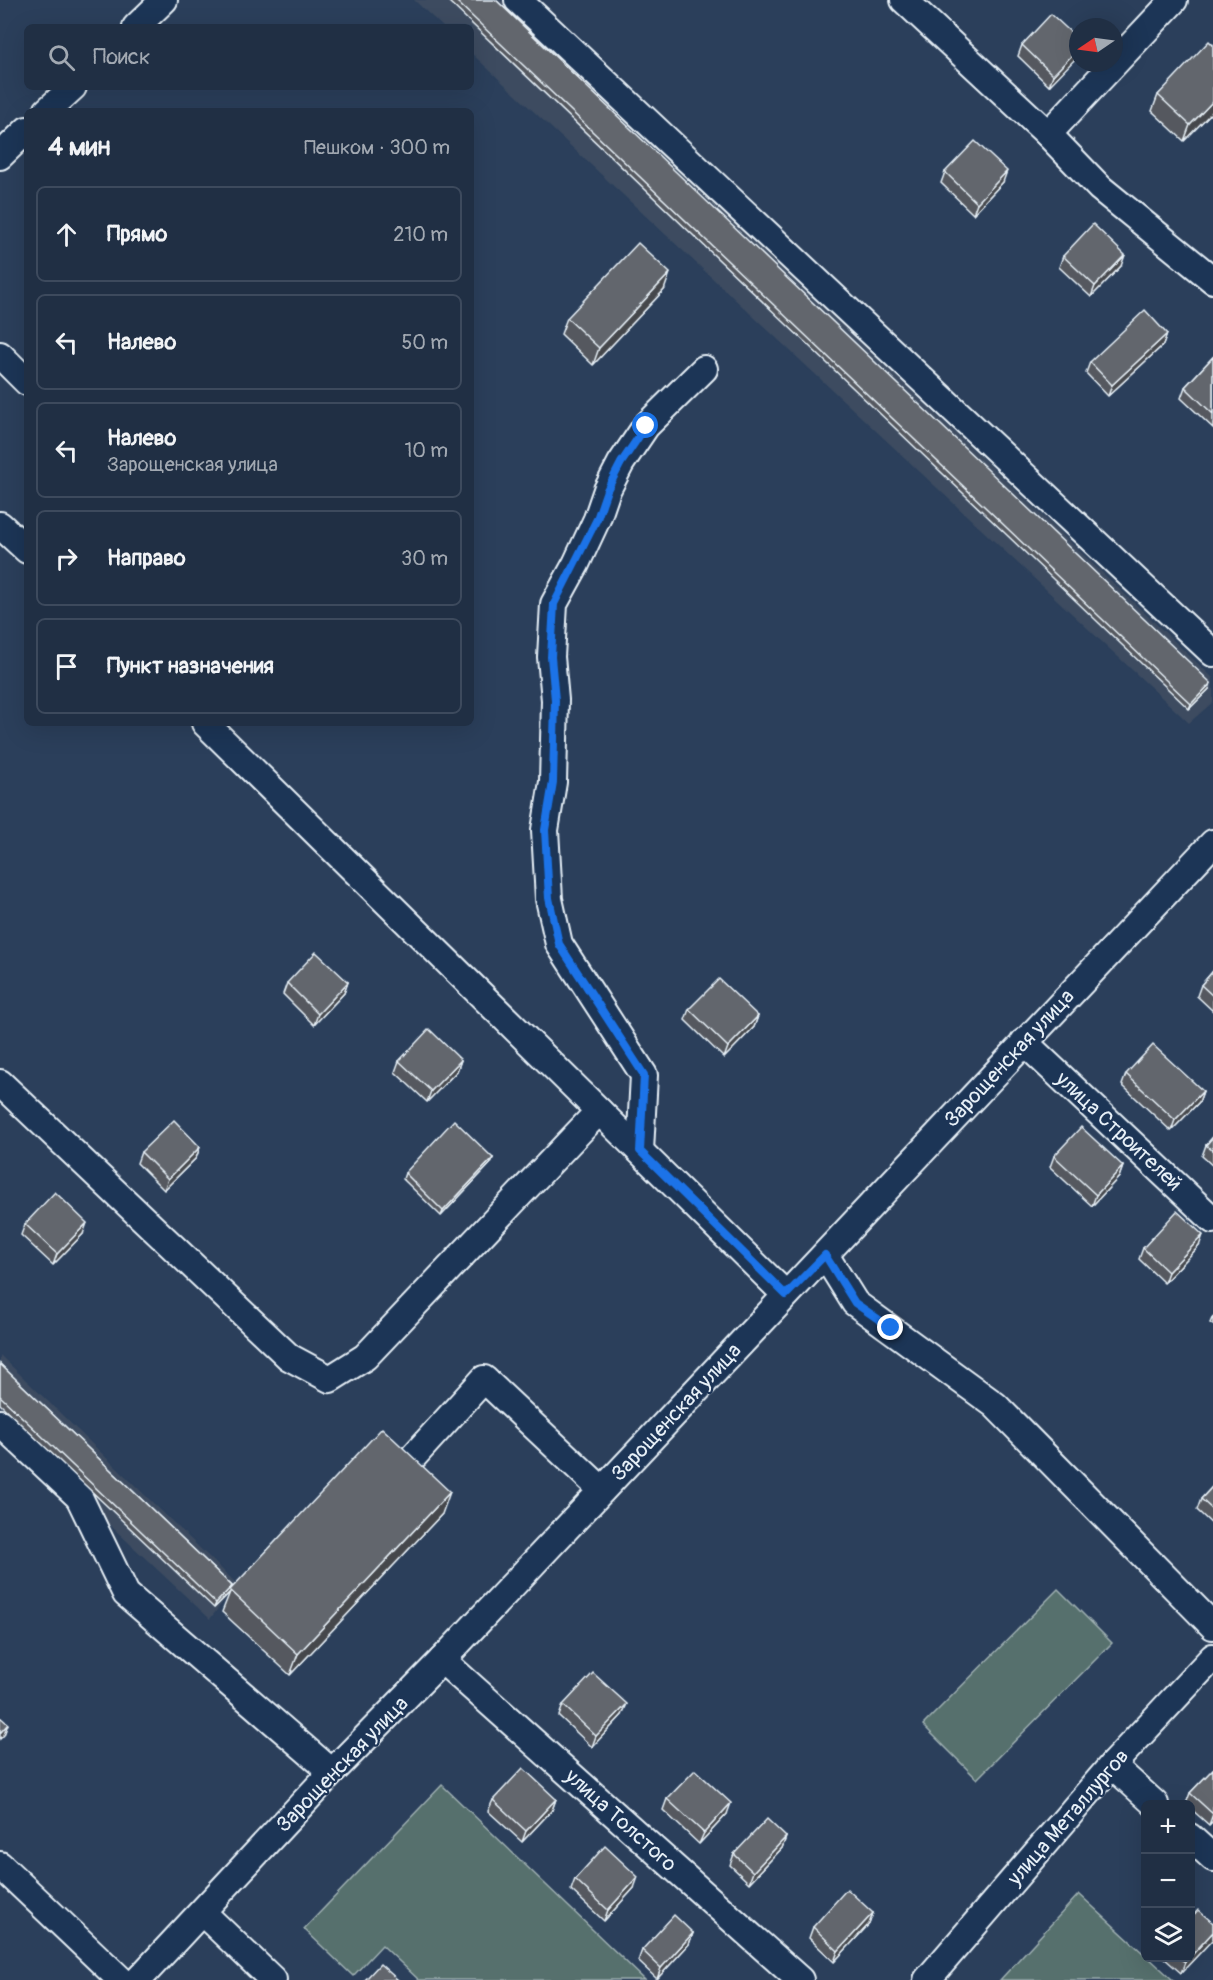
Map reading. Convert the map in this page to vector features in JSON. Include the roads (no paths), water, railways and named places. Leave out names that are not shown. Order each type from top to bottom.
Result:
[{"type":"street","points":[[139,24],[164,0]]},
{"type":"street","points":[[518,0],[1213,653]]},
{"type":"street","points":[[904,0],[1048,134],[1100,188],[1213,280]]},
{"type":"street","points":[[1048,134],[1174,0]]},
{"type":"street","points":[[50,108],[70,90]]},
{"type":"street","points":[[0,156],[24,133]]},
{"type":"street","points":[[0,355],[24,379]]},
{"type":"street","points":[[640,1151],[644,1075],[559,944],[549,898],[545,830],[553,782],[555,700],[551,657],[554,604],[593,528],[607,490],[621,463],[646,426],[704,369]]},
{"type":"street","points":[[0,525],[24,547]]},
{"type":"street","points":[[209,726],[786,1295]]},
{"type":"street","name":"Зарощенская улица","points":[[138,1980],[332,1772],[442,1660],[1213,843]]},
{"type":"street","name":"улица Строителей","points":[[1024,1042],[1213,1220]]},
{"type":"street","points":[[0,1083],[289,1357],[330,1379],[365,1357],[599,1111]]},
{"type":"street","points":[[825,1255],[855,1303],[995,1405],[1213,1626]]},
{"type":"street","points":[[414,1456],[484,1379],[602,1490]]},
{"type":"street","points":[[0,1423],[79,1497],[126,1594],[332,1772]]},
{"type":"street","name":"улица Металлургов","points":[[927,1980],[1112,1764],[1213,1657]]},
{"type":"street","name":"улица Толстого","points":[[442,1660],[800,1980]]},
{"type":"street","points":[[1112,1764],[1151,1800]]},
{"type":"street","points":[[1195,1841],[1213,1858]]},
{"type":"street","points":[[0,1865],[122,1980]]},
{"type":"street","points":[[202,1912],[273,1980]]}]
